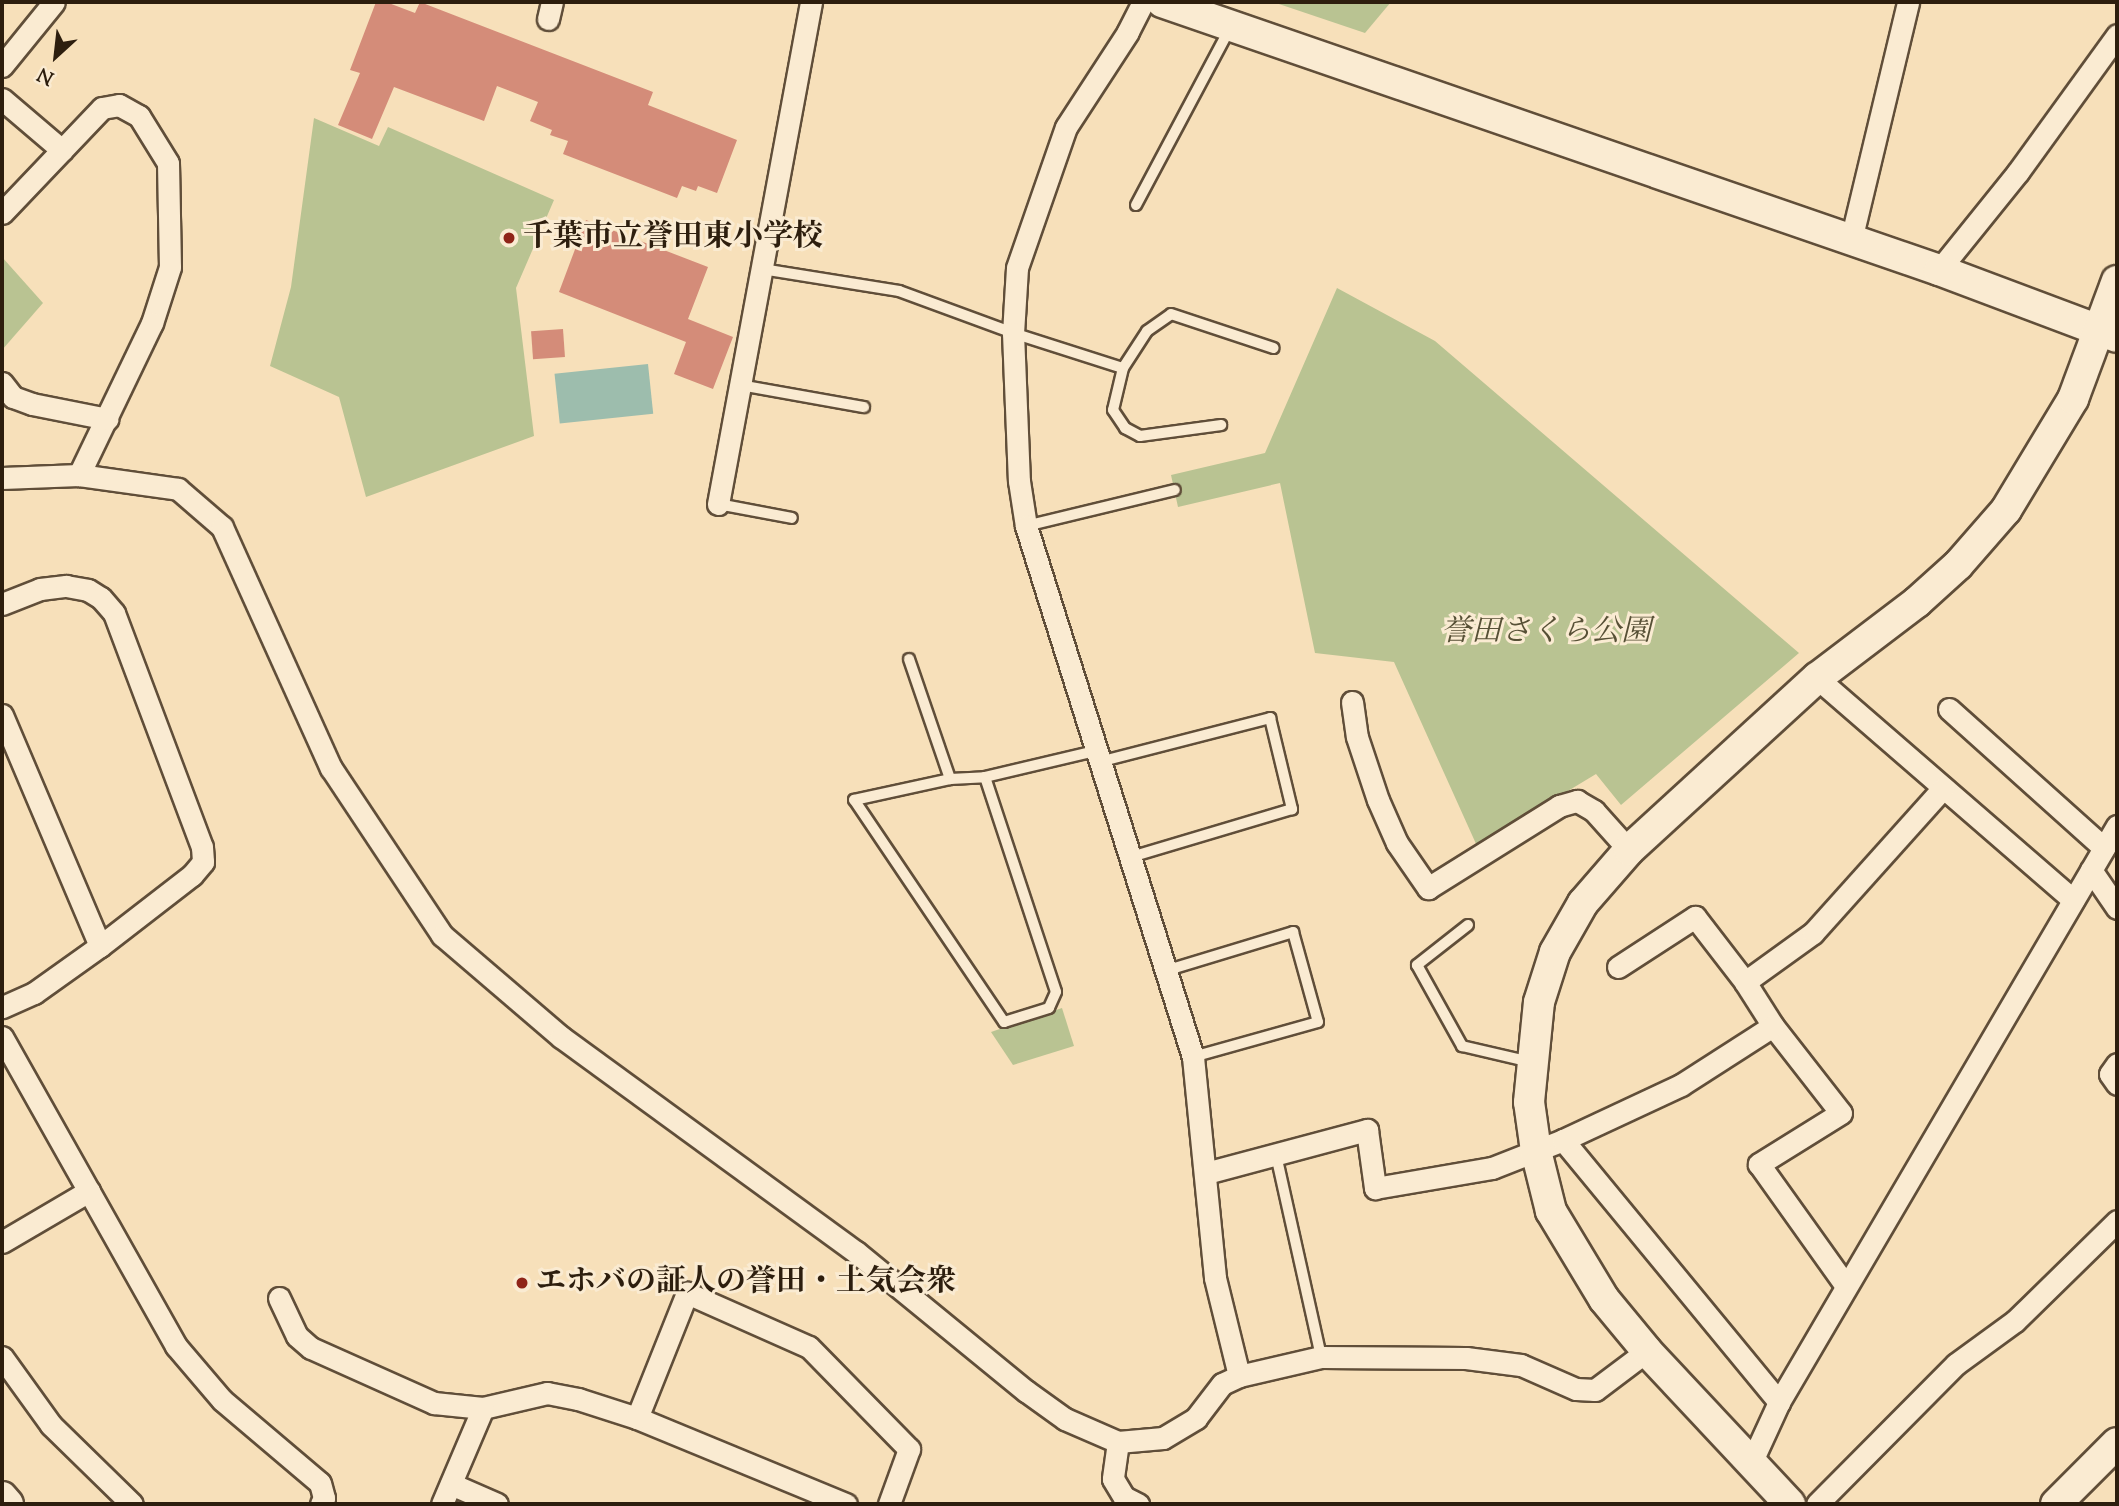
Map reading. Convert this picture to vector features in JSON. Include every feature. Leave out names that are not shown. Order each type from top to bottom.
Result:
[{"type":"street","points":[[719,504],[811,2]]},
{"type":"street","points":[[1143,2],[1128,32],[1066,127],[1017,268],[1013,334],[1019,481],[1026,526],[1097,757],[1168,970],[1192,1058],[1216,1278],[1239,1376]]},
{"type":"street","points":[[1162,2],[1939,270],[2108,334]]},
{"type":"street","points":[[1851,240],[1909,2]]},
{"type":"street","points":[[2,65],[42,6]]},
{"type":"street","points":[[1939,270],[2018,172],[2117,35]]},
{"type":"street","points":[[2,99],[62,150]]},
{"type":"street","points":[[2,213],[102,108],[119,105],[139,116],[168,163],[170,267],[152,323],[79,475]]},
{"type":"street","points":[[1779,1402],[1550,1145],[1529,1102],[1539,1002],[1555,952],[1583,903],[1629,849],[1817,678],[1917,602],[1958,565],[2006,510],[2073,399],[2108,334],[2117,281]]},
{"type":"street","points":[[2,383],[13,397],[32,404],[108,419]]},
{"type":"street","points":[[2,478],[79,475],[178,489],[222,527],[331,768],[442,935],[561,1037],[856,1252],[1026,1391],[1065,1419],[1118,1442],[1163,1438],[1196,1418],[1222,1384],[1239,1376],[1321,1357],[1466,1358],[1521,1365],[1576,1389],[1595,1390],[1647,1351]]},
{"type":"street","points":[[2,604],[40,589],[66,586],[88,590],[101,598],[114,613],[202,847],[203,862],[192,874],[100,946],[34,993],[2,1007]]},
{"type":"street","points":[[1817,678],[2073,900]]},
{"type":"street","points":[[1352,702],[1357,737],[1377,800],[1397,844],[1428,888],[1559,806],[1577,801],[1594,811],[1629,849]]},
{"type":"street","points":[[1949,709],[2104,848]]},
{"type":"street","points":[[2,715],[100,946]]},
{"type":"street","points":[[1745,982],[1813,933],[1943,788]]},
{"type":"street","points":[[1751,1462],[1779,1402],[2117,826]]},
{"type":"street","points":[[2091,870],[2117,908]]},
{"type":"street","points":[[1618,967],[1695,917],[1745,982],[1773,1026],[1841,1113],[1759,1164],[1846,1286]]},
{"type":"street","points":[[1206,1172],[1367,1129],[1375,1188],[1492,1168],[1550,1145],[1681,1085],[1773,1026]]},
{"type":"street","points":[[2,1037],[176,1346],[222,1400],[320,1483],[324,1498],[321,1504]]},
{"type":"street","points":[[2117,1064],[2110,1074],[2117,1084]]},
{"type":"street","points":[[1550,1145],[1552,1211],[1575,1255],[1604,1299],[1647,1351],[1790,1504]]},
{"type":"street","points":[[2,1242],[89,1191]]},
{"type":"street","points":[[1816,1504],[1956,1364],[2015,1321],[2117,1221]]},
{"type":"street","points":[[637,1418],[687,1293],[809,1348],[909,1449],[889,1504]]},
{"type":"street","points":[[279,1298],[297,1336],[311,1348],[434,1402],[483,1408],[547,1393],[637,1418],[846,1504]]},
{"type":"street","points":[[2,1357],[51,1425],[132,1504]]},
{"type":"street","points":[[442,1504],[483,1408]]},
{"type":"street","points":[[1118,1442],[1114,1479],[1124,1497],[1138,1504]]},
{"type":"street","points":[[2056,1504],[2117,1443]]},
{"type":"street","points":[[451,1485],[497,1504]]},
{"type":"street","points":[[2,1497],[8,1504]]},
{"type":"lane","points":[[1136,205],[1232,25]]},
{"type":"lane","points":[[762,269],[899,291],[1013,334],[1123,368]]},
{"type":"lane","points":[[1221,425],[1140,436],[1125,428],[1114,410],[1123,368],[1147,331],[1171,314],[1274,348]]},
{"type":"lane","points":[[740,385],[864,407]]},
{"type":"lane","points":[[1026,526],[1175,490]]},
{"type":"lane","points":[[719,504],[792,518]]},
{"type":"lane","points":[[909,659],[950,779]]},
{"type":"lane","points":[[985,777],[1056,992],[1049,1008],[1004,1022],[854,800],[950,779],[985,777],[1097,757],[1270,718],[1292,809],[1131,856]]},
{"type":"lane","points":[[1468,925],[1417,965],[1462,1046],[1532,1062]]},
{"type":"lane","points":[[1168,970],[1293,932],[1318,1022],[1192,1058]]},
{"type":"lane","points":[[1276,1155],[1321,1357]]},
{"type":"green space","points":[[1273,2],[1391,2],[1365,33]]},
{"type":"green space","points":[[314,118],[379,146],[388,127],[554,200],[516,288],[534,436],[366,497],[339,397],[270,366],[291,287]]},
{"type":"green space","points":[[2,257],[43,303],[2,350]]},
{"type":"green space","name":"誉田さくら公園","points":[[1337,288],[1435,341],[1799,653],[1621,805],[1596,774],[1477,846],[1394,662],[1315,653],[1280,483],[1178,507],[1171,475],[1265,453]]},
{"type":"green space","points":[[1062,1008],[1074,1046],[1013,1065],[991,1032]]},
{"type":"shaded area","points":[[648,364],[653,414],[560,424],[555,374]]},
{"type":"building","points":[[376,2],[386,2],[415,13],[420,2],[653,92],[648,105],[737,140],[717,193],[698,186],[696,191],[682,186],[677,198],[563,154],[568,141],[550,135],[552,130],[530,121],[538,102],[497,86],[484,121],[394,87],[372,139],[338,125],[360,73],[350,70]]},
{"type":"building","points":[[586,220],[708,267],[688,319],[733,337],[713,389],[674,374],[686,342],[559,292]]},
{"type":"building","points":[[563,329],[565,357],[533,359],[531,331]]},
{"type":"place","name":"千葉市立誉田東小学校","points":[[509,238]]},
{"type":"place","name":"エホバの証人の誉田・土気会衆","points":[[522,1283]]}]
